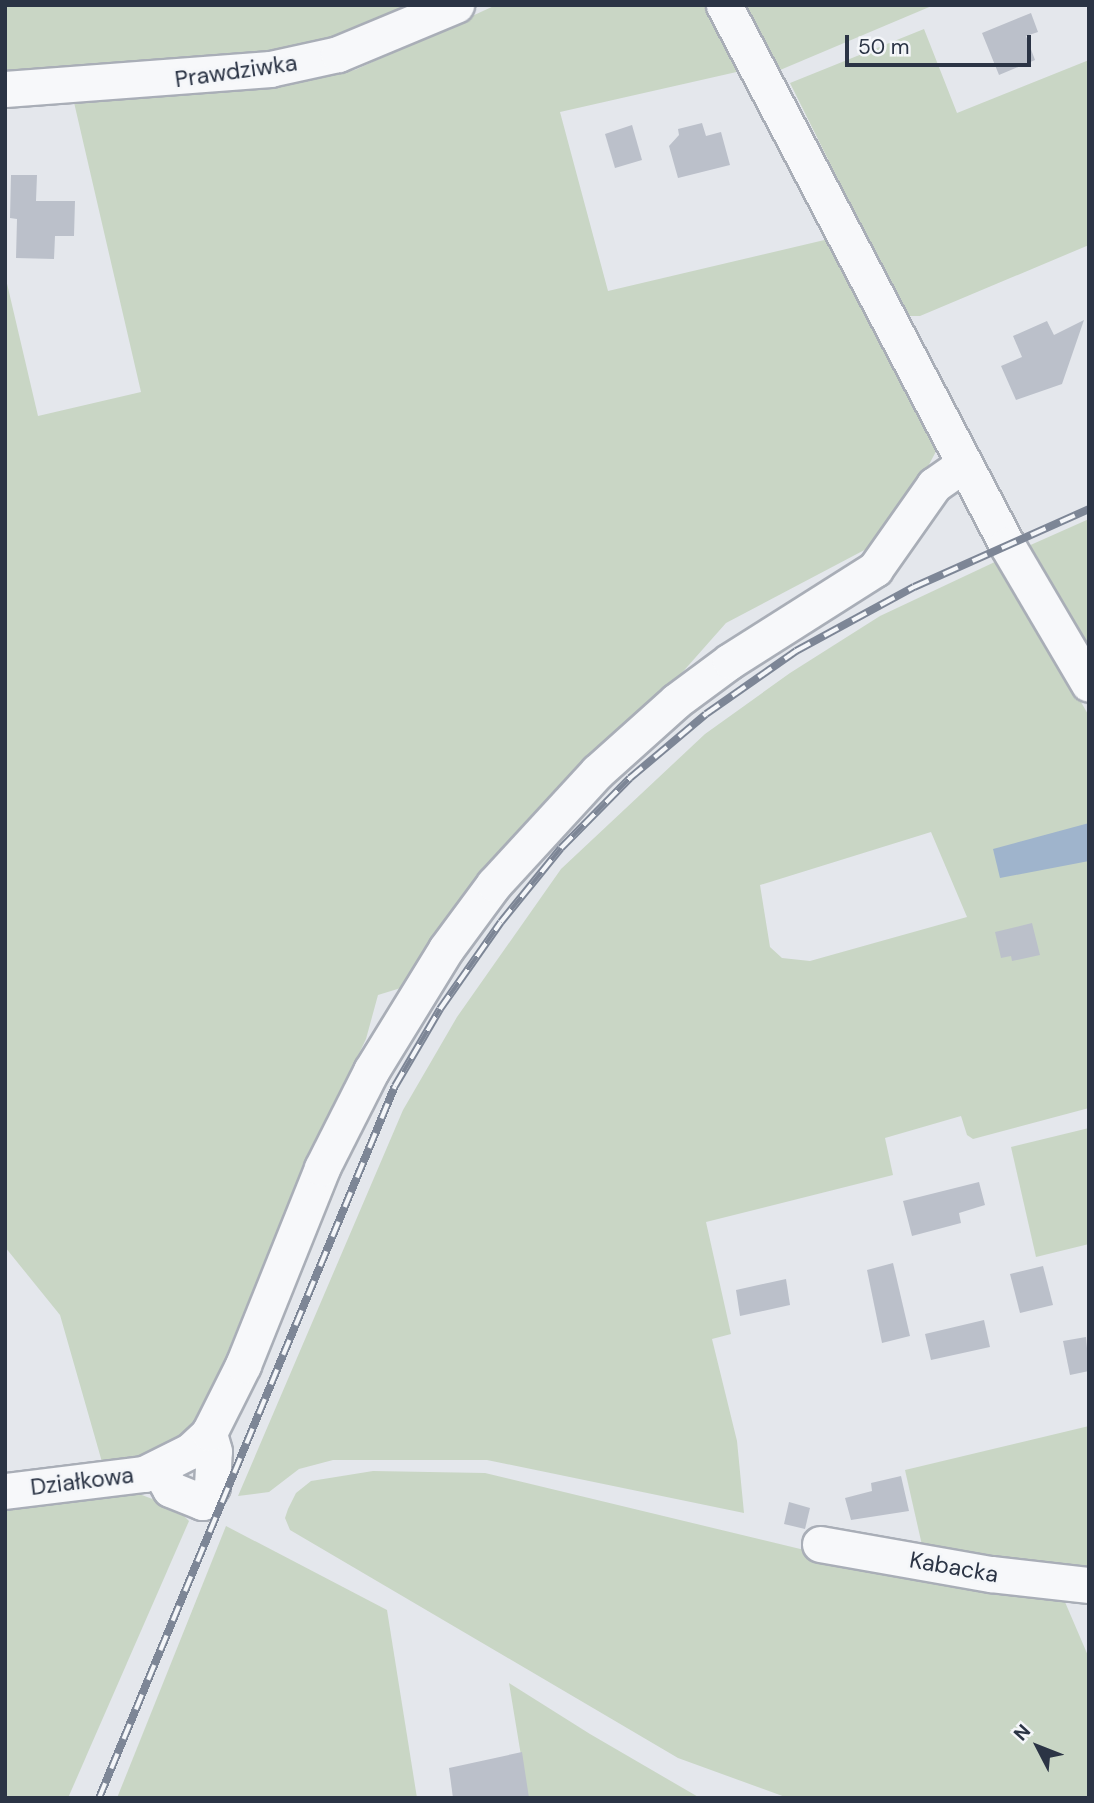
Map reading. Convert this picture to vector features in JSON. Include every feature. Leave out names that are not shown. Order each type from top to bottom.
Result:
[{"type":"street","name":"Prawdziwka","points":[[5,89],[270,69],[338,54],[456,5]]},
{"type":"street","points":[[724,5],[964,464],[1089,684]]},
{"type":"street","points":[[158,1468],[170,1489],[202,1502],[212,1486],[215,1451],[209,1433],[243,1366],[322,1168],[371,1071],[439,960],[494,884],[597,772],[676,701],[875,569],[934,485],[964,464]]},
{"type":"street","name":"Działkowa","points":[[5,1491],[113,1479],[158,1468],[190,1451],[209,1433]]},
{"type":"street","name":"Kabacka","points":[[820,1544],[991,1574],[1089,1585]]},
{"type":"green space","points":[[5,5],[446,5],[302,50],[5,79]]},
{"type":"green space","points":[[496,5],[705,5],[741,71],[560,112],[608,291],[833,238],[941,442],[891,536],[726,623],[404,987],[378,995],[366,1039],[296,1185],[207,1402],[187,1431],[139,1458],[104,1469],[60,1315],[5,1247],[5,275],[38,416],[141,392],[73,98],[221,88],[355,70]]},
{"type":"green space","points":[[742,5],[934,5],[773,73]]},
{"type":"green space","points":[[924,29],[957,113],[1089,60],[1089,245],[920,316],[906,316],[790,83]]},
{"type":"green space","points":[[1089,519],[1089,641],[1086,642],[1075,632],[1026,547]]},
{"type":"green space","points":[[999,560],[1089,716],[1089,1108],[973,1139],[967,1135],[961,1116],[885,1138],[893,1175],[706,1222],[731,1334],[712,1339],[737,1441],[744,1513],[487,1460],[333,1460],[299,1469],[269,1492],[238,1496],[403,1110],[457,1017],[561,869],[705,734],[790,673],[880,616]],"holes":[[[931,832],[967,917],[810,961],[782,958],[770,947],[760,885]]]},
{"type":"green space","points":[[1089,1128],[1089,1244],[1036,1257],[1011,1147]]},
{"type":"green space","points":[[1089,1426],[1089,1579],[924,1554],[905,1470]]},
{"type":"green space","points":[[373,1471],[485,1473],[846,1560],[1062,1595],[1089,1658],[1089,1798],[788,1798],[678,1758],[290,1530],[285,1518],[288,1509],[296,1493],[311,1481]]},
{"type":"green space","points":[[134,1492],[176,1508],[189,1521],[68,1798],[5,1798],[5,1504]]},
{"type":"green space","points":[[226,1526],[387,1610],[417,1798],[117,1798]]},
{"type":"green space","points":[[509,1683],[590,1734],[700,1798],[528,1798]]},
{"type":"water","points":[[1089,823],[1089,861],[1000,878],[993,849]]},
{"type":"building","points":[[1031,13],[1038,32],[1026,36],[1035,60],[999,75],[982,33]]},
{"type":"building","points":[[702,123],[706,136],[721,132],[730,165],[678,178],[669,146],[679,135],[678,129]]},
{"type":"building","points":[[632,125],[642,160],[615,168],[605,134]]},
{"type":"building","points":[[11,175],[37,175],[36,201],[75,201],[74,236],[55,236],[54,259],[16,258],[17,219],[10,218]]},
{"type":"building","points":[[1084,320],[1062,384],[1016,400],[1001,366],[1022,357],[1013,336],[1047,321],[1054,335]]},
{"type":"building","points":[[1032,923],[1040,955],[1012,961],[1011,956],[1001,958],[995,932]]},
{"type":"building","points":[[979,1182],[985,1205],[959,1213],[961,1223],[912,1236],[903,1201]]},
{"type":"building","points":[[893,1263],[910,1336],[882,1343],[867,1270]]},
{"type":"building","points":[[1043,1266],[1053,1305],[1020,1313],[1010,1274]]},
{"type":"building","points":[[786,1279],[790,1305],[740,1316],[736,1290]]},
{"type":"building","points":[[984,1320],[990,1347],[931,1360],[925,1334]]},
{"type":"building","points":[[1086,1337],[1089,1371],[1070,1375],[1063,1341]]},
{"type":"building","points":[[901,1476],[909,1511],[851,1520],[845,1498],[872,1491],[871,1483]]},
{"type":"building","points":[[789,1502],[810,1508],[805,1529],[784,1524]]},
{"type":"building","points":[[522,1752],[529,1798],[453,1798],[449,1768]]},
{"type":"railway","points":[[99,1798],[395,1086],[440,1009],[501,922],[561,848],[630,778],[706,714],[796,651],[914,587],[1089,509]]}]
